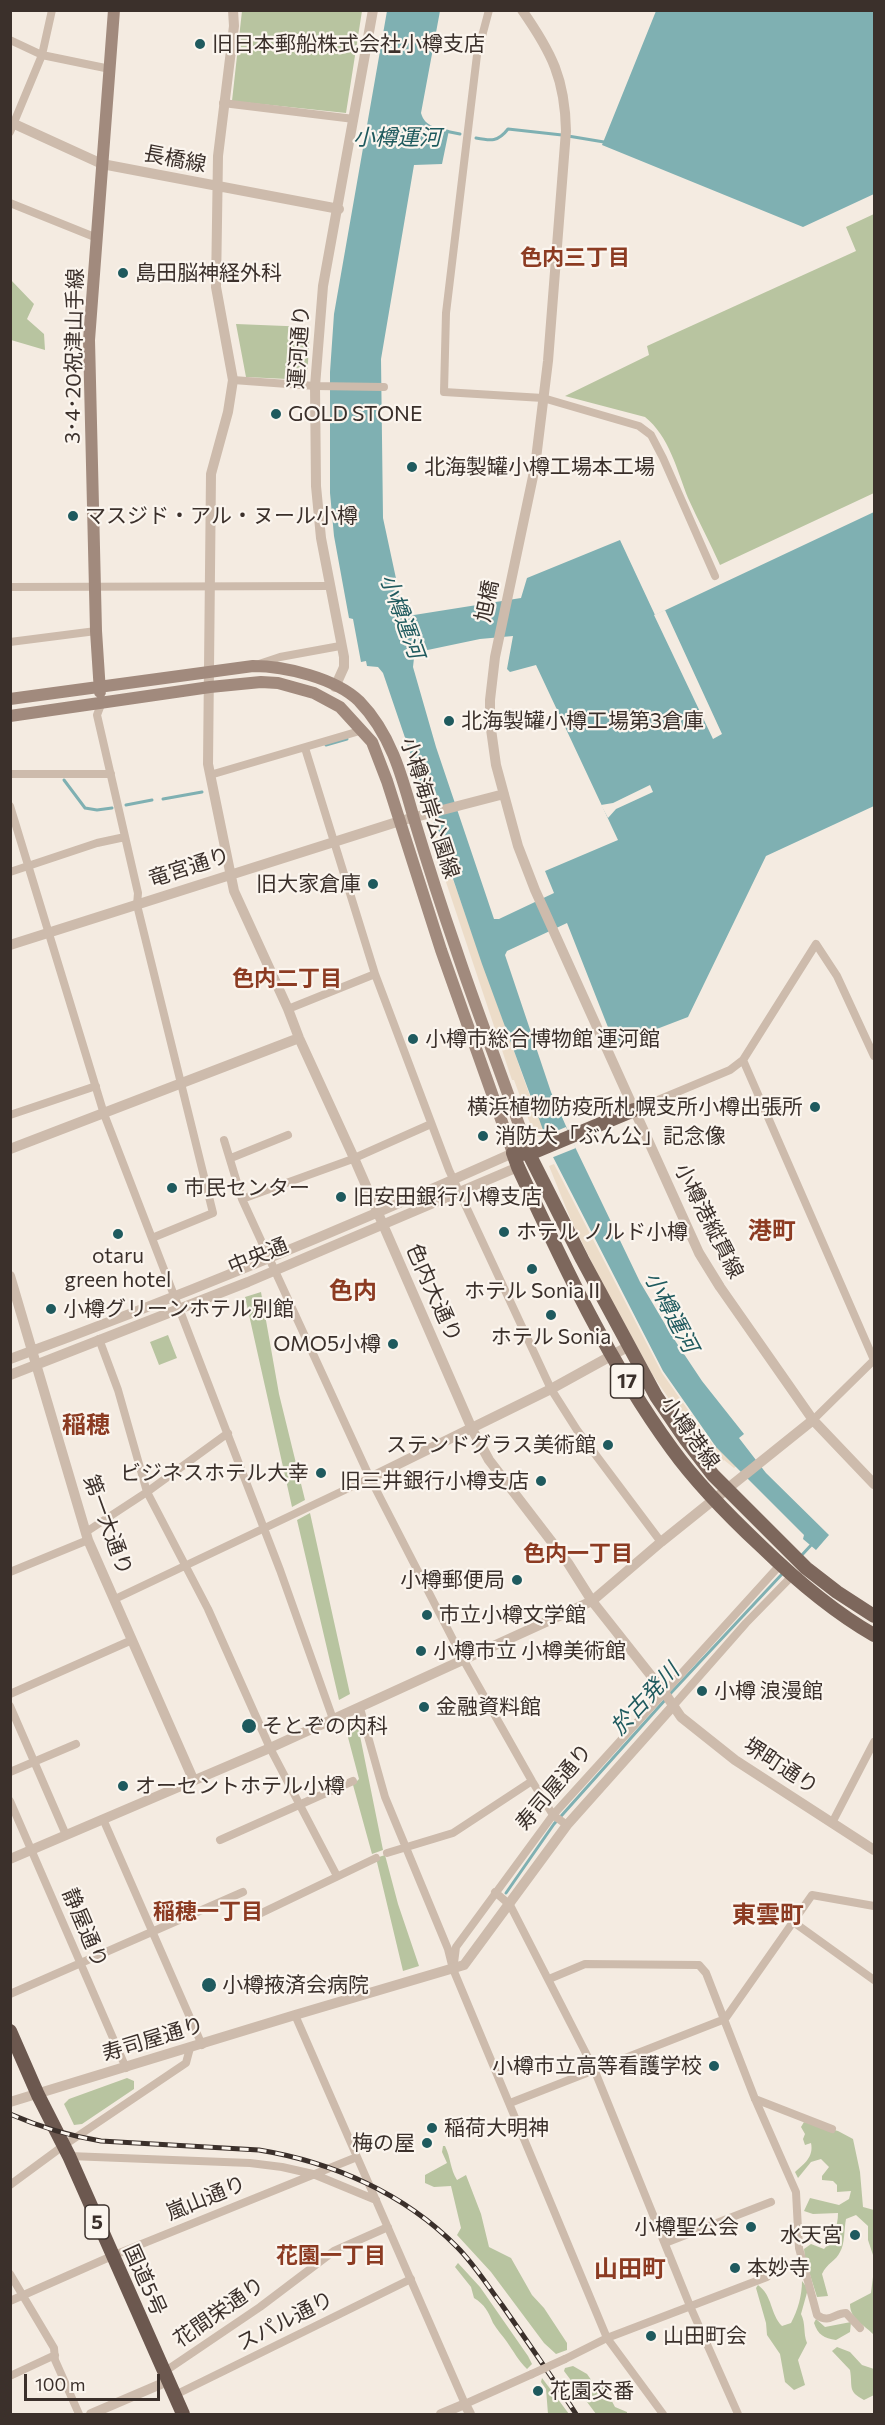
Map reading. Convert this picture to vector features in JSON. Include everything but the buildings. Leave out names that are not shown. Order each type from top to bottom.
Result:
[{"type":"highway","name":"国道5号","points":[[10,2031],[183,2415]]},
{"type":"main road","name":"3･4･20祝津山手線","points":[[102,702],[96,631],[89,340],[114,10]]},
{"type":"main road","name":"小樽海岸公園線","points":[[10,699],[253,666],[276,666],[318,679],[358,700],[386,736],[406,787],[456,949],[529,1154]]},
{"type":"main road","name":"小樽海岸公園線","points":[[10,716],[210,687],[261,682],[303,690],[328,699],[340,707],[363,729],[372,742],[441,950],[513,1153]]},
{"type":"main road","points":[[513,1153],[529,1154],[634,1110]]},
{"type":"main road","name":"小樽港線","points":[[513,1153],[612,1355],[673,1450],[715,1500],[780,1565],[821,1601],[874,1635]]},
{"type":"main road","points":[[518,1167],[529,1154]]},
{"type":"main road","name":"小樽港線","points":[[529,1154],[656,1396],[686,1440],[727,1490],[806,1568],[874,1616]]},
{"type":"street","points":[[12,126],[42,55],[52,10]]},
{"type":"street","name":"色内大通り","points":[[233,10],[233,36],[223,103],[217,187],[216,287],[233,380],[228,412],[211,474],[208,586],[210,687],[208,764],[229,874],[234,891],[378,1212],[472,1429],[489,1460],[568,1563],[592,1601],[669,1700]]},
{"type":"street","name":"運河通り","points":[[335,687],[344,667],[321,538],[316,486],[315,386],[323,286],[339,209],[373,10]]},
{"type":"street","points":[[489,10],[477,55],[446,313],[444,392],[543,398],[639,426],[651,435],[715,576]]},
{"type":"street","name":"旭橋","points":[[504,794],[496,765],[490,722],[491,679],[535,467],[567,131],[565,102],[560,79],[550,54],[522,10]]},
{"type":"street","points":[[10,40],[42,55],[110,69]]},
{"type":"street","points":[[223,103],[354,119]]},
{"type":"street","name":"長橋線","points":[[12,126],[102,164],[339,209]]},
{"type":"street","points":[[10,203],[97,238]]},
{"type":"street","points":[[233,380],[315,386],[380,387]]},
{"type":"street","points":[[10,587],[330,586]]},
{"type":"street","points":[[10,642],[96,631]]},
{"type":"street","points":[[253,666],[280,657],[340,646]]},
{"type":"street","points":[[102,702],[98,715],[138,893],[137,904],[213,1214],[152,1238]]},
{"type":"street","points":[[210,775],[363,729]]},
{"type":"street","points":[[305,748],[375,974],[459,1192],[551,1389],[577,1430],[661,1542]]},
{"type":"street","points":[[10,774],[111,774]]},
{"type":"street","name":"竜宮通り","points":[[10,945],[400,821],[504,794]]},
{"type":"street","name":"小樽港縦貫線","points":[[504,794],[518,846],[559,945],[595,1019],[699,1253],[720,1287],[813,1420],[874,1484]]},
{"type":"street","points":[[10,806],[51,933],[104,1114],[264,1528],[333,1719]]},
{"type":"street","points":[[10,872],[98,843],[125,837]]},
{"type":"street","points":[[634,1110],[730,1070],[743,1060],[816,944],[837,976],[874,1056]]},
{"type":"street","points":[[288,1009],[375,974]]},
{"type":"street","points":[[10,1149],[299,1038]]},
{"type":"street","points":[[10,1859],[270,1748],[592,1601],[661,1542],[813,1420],[874,1360],[743,1060]]},
{"type":"street","points":[[10,1115],[96,1086]]},
{"type":"street","points":[[242,1199],[354,1158],[431,1124]]},
{"type":"street","points":[[231,1158],[288,1136]]},
{"type":"street","points":[[224,1140],[242,1199],[269,1257],[273,1271],[370,1478],[463,1659],[532,1781],[553,1815],[567,1825]]},
{"type":"street","name":"中央通","points":[[10,1359],[174,1296],[454,1180],[513,1153]]},
{"type":"street","name":"中央通","points":[[10,1376],[273,1271],[518,1167]]},
{"type":"street","name":"第一大通り","points":[[10,1276],[87,1536],[193,1779]]},
{"type":"street","points":[[99,1340],[118,1390],[147,1492],[208,1609],[270,1748],[337,1876]]},
{"type":"street","points":[[115,1599],[472,1429],[629,1346]]},
{"type":"street","points":[[10,1572],[87,1536],[228,1433]]},
{"type":"street","name":"寿司屋通り","points":[[453,1969],[456,1947],[567,1825],[780,1565]]},
{"type":"street","name":"寿司屋通り","points":[[10,2102],[295,2014],[464,1965],[474,1955],[502,1898],[553,1815],[792,1576]]},
{"type":"street","points":[[10,1694],[132,1640]]},
{"type":"street","name":"堺町通り","points":[[669,1700],[681,1717],[715,1746],[874,1850]]},
{"type":"street","points":[[10,1706],[66,1835]]},
{"type":"street","points":[[360,1708],[385,1797],[448,1949],[453,1969],[607,2338],[663,2415]]},
{"type":"street","points":[[832,1822],[874,1742]]},
{"type":"street","points":[[10,1772],[76,1744]]},
{"type":"street","points":[[220,1840],[353,1781]]},
{"type":"street","points":[[387,1853],[453,1833],[532,1781]]},
{"type":"street","name":"静屋通り","points":[[10,1801],[126,2068]]},
{"type":"street","points":[[103,1819],[202,2044]]},
{"type":"street","points":[[253,1917],[376,1858]]},
{"type":"street","points":[[10,1994],[243,1892]]},
{"type":"street","points":[[510,2103],[725,2019],[812,1895],[874,1906]]},
{"type":"street","points":[[502,1898],[549,1979],[594,2069],[690,2306],[738,2415]]},
{"type":"street","points":[[792,1922],[874,1980]]},
{"type":"street","points":[[549,1979],[585,1964],[699,1965],[706,1973],[755,2099],[796,2192],[799,2248],[817,2315],[822,2319],[828,2319],[846,2313],[860,2328]]},
{"type":"street","points":[[295,2014],[470,2415]]},
{"type":"street","points":[[10,2185],[66,2151],[186,2062],[190,2048]]},
{"type":"street","points":[[755,2099],[832,2129]]},
{"type":"street","points":[[66,2151],[250,2163],[313,2174],[376,2200]]},
{"type":"street","name":"嵐山通り","points":[[10,2301],[112,2256],[357,2157]]},
{"type":"street","points":[[665,2242],[771,2202]]},
{"type":"street","name":"花間栄通り","points":[[166,2377],[334,2251],[388,2227]]},
{"type":"street","points":[[10,2274],[54,2348],[79,2415]]},
{"type":"street","points":[[441,2415],[607,2338],[767,2277]]},
{"type":"street","name":"スパル通り","points":[[175,2395],[411,2279]]},
{"type":"street","points":[[10,2376],[55,2355]]},
{"type":"street","points":[[91,2415],[166,2377]]},
{"type":"green space","points":[[242,11],[362,11],[346,113],[232,101]]},
{"type":"green space","points":[[874,214],[874,493],[720,565],[688,498],[671,454],[653,425],[645,417],[565,396],[649,355],[647,346],[856,251],[846,227]]},
{"type":"green space","points":[[10,279],[34,304],[27,319],[44,334],[45,350],[11,340]]},
{"type":"green space","points":[[236,324],[310,327],[307,380],[246,377]]},
{"type":"green space","points":[[261,1292],[279,1394],[305,1500],[292,1507],[245,1297]]},
{"type":"green space","points":[[168,1335],[177,1358],[159,1365],[150,1342]]},
{"type":"green space","points":[[310,1513],[350,1694],[339,1700],[297,1520]]},
{"type":"green space","points":[[357,1721],[383,1850],[372,1854],[353,1785],[359,1779],[345,1726]]},
{"type":"green space","points":[[385,1855],[398,1904],[419,1966],[403,1971],[376,1858]]},
{"type":"green space","points":[[127,2078],[134,2081],[134,2089],[82,2124],[74,2125],[64,2104],[69,2099]]},
{"type":"green space","points":[[804,2122],[838,2131],[853,2139],[860,2172],[863,2207],[874,2210],[874,2258],[868,2240],[868,2226],[856,2215],[846,2219],[842,2249],[822,2274],[828,2296],[817,2297],[804,2249],[811,2244],[824,2249],[834,2232],[838,2213],[813,2214],[804,2211],[810,2198],[839,2205],[849,2199],[851,2191],[837,2192],[837,2185],[833,2181],[822,2180],[822,2176],[829,2167],[821,2159],[811,2162],[798,2178],[795,2172],[808,2160],[812,2148],[811,2143],[805,2145],[803,2139],[805,2134],[801,2127]]},
{"type":"green space","points":[[443,2146],[447,2150],[457,2180],[466,2175],[481,2214],[489,2247],[511,2258],[532,2295],[544,2308],[567,2343],[567,2350],[556,2354],[544,2343],[491,2272],[457,2235],[461,2228],[451,2186],[434,2187],[425,2183],[425,2175],[447,2163],[442,2152]]},
{"type":"green space","points":[[458,2263],[480,2287],[528,2356],[532,2364],[527,2369],[495,2326],[486,2309],[474,2298],[471,2287],[455,2267]]},
{"type":"green space","points":[[874,2269],[874,2335],[855,2318],[850,2304],[871,2293]]},
{"type":"green space","points":[[802,2281],[808,2289],[801,2314],[807,2343],[798,2360],[805,2385],[794,2390],[785,2382],[780,2354],[767,2335],[756,2288],[758,2285],[763,2289],[782,2326],[791,2323],[798,2308]]},
{"type":"green space","points":[[816,2319],[825,2327],[851,2322],[850,2332],[836,2340],[828,2338],[817,2330],[814,2323]]},
{"type":"green space","points":[[837,2347],[850,2352],[862,2365],[874,2369],[874,2395],[864,2400],[855,2394],[850,2370],[832,2351]]},
{"type":"green space","points":[[573,2366],[587,2374],[594,2384],[601,2381],[615,2407],[627,2414],[596,2414],[564,2371],[565,2368]]},
{"type":"green space","points":[[542,2378],[569,2414],[548,2414],[546,2389],[541,2382]]},
{"type":"shaded area","points":[[434,826],[532,1102],[564,1128],[544,1136],[535,1137],[514,1080],[512,1080],[428,828]]},
{"type":"shaded area","points":[[554,1164],[662,1373],[715,1448],[735,1432],[736,1437],[751,1455],[734,1468],[724,1460],[719,1465],[693,1434],[652,1374],[571,1220],[549,1166]]},
{"type":"water","name":"小樽運河","points":[[387,11],[440,11],[421,113],[428,124],[449,130],[442,164],[414,165],[381,359],[383,518],[403,611],[414,615],[521,598],[527,578],[620,540],[655,615],[874,512],[874,806],[766,856],[688,1017],[615,1045],[567,923],[507,951],[505,955],[551,1092],[640,1282],[702,1381],[744,1434],[739,1438],[766,1473],[829,1535],[816,1550],[803,1539],[804,1535],[716,1447],[663,1371],[553,1157],[482,964],[383,673],[378,667],[367,666],[366,661],[361,662],[353,619],[349,618],[334,536],[330,493],[330,372],[334,314]],"holes":[[[513,636],[507,669],[510,672],[536,665],[618,840],[545,871],[554,893],[499,919],[494,919],[436,747],[413,667],[414,658],[418,652],[480,639]]]},
{"type":"water","points":[[656,11],[874,11],[874,194],[803,227],[602,145]]},
{"type":"pier","points":[[665,610],[722,734],[713,739],[654,615]]},
{"type":"pier","points":[[650,785],[653,792],[616,809],[608,818],[601,805],[613,803]]},
{"type":"pier","points":[[566,1127],[576,1148],[551,1158],[542,1137]]},
{"type":"waterway","points":[[476,138],[494,140],[508,129],[562,135]]},
{"type":"waterway","name":"小樽運河","points":[[445,131],[460,134]]},
{"type":"waterway","points":[[568,136],[604,142]]},
{"type":"waterway","points":[[326,745],[347,739]]},
{"type":"waterway","points":[[64,780],[85,808],[97,810],[112,808]]},
{"type":"waterway","points":[[163,799],[202,792]]},
{"type":"waterway","points":[[126,805],[152,800]]},
{"type":"waterway","name":"於古発川","points":[[801,1556],[813,1543]]},
{"type":"waterway","name":"於古発川","points":[[669,1695],[783,1573]]},
{"type":"waterway","name":"於古発川","points":[[506,1893],[554,1824],[665,1700]]},
{"type":"railway","points":[[10,2114],[55,2130],[101,2141],[259,2150],[286,2155],[366,2183],[414,2211],[436,2228],[469,2260],[576,2414]]},
{"type":"place","name":"旧日本郵船株式会社小樽支店","points":[[200,44]]},
{"type":"place","name":"島田脳神経外科","points":[[123,273]]},
{"type":"place","name":"GOLD STONE","points":[[276,414]]},
{"type":"place","name":"北海製罐小樽工場本工場","points":[[412,467]]},
{"type":"place","name":"マスジド・アル・ヌール小樽","points":[[73,516]]},
{"type":"place","name":"北海製罐小樽工場第3倉庫","points":[[449,721]]},
{"type":"place","name":"旧大家倉庫","points":[[373,884]]},
{"type":"place","name":"小樽市総合博物館 運河館","points":[[413,1039]]},
{"type":"place","name":"横浜植物防疫所札幌支所小樽出張所","points":[[815,1107]]},
{"type":"place","name":"消防犬「ぶん公」記念像","points":[[483,1136]]},
{"type":"place","name":"市民センター","points":[[172,1188]]},
{"type":"place","name":"旧安田銀行小樽支店","points":[[341,1197]]},
{"type":"place","name":"ホテル ノルド小樽","points":[[504,1232]]},
{"type":"place","name":"otaru green hotel","points":[[118,1234]]},
{"type":"place","name":"ホテル Sonia II","points":[[532,1269]]},
{"type":"place","name":"小樽グリーンホテル別館","points":[[51,1309]]},
{"type":"place","name":"ホテル Sonia","points":[[551,1315]]},
{"type":"place","name":"OMO5小樽","points":[[393,1344]]},
{"type":"place","name":"ステンドグラス美術館","points":[[608,1445]]},
{"type":"place","name":"ビジネスホテル大幸","points":[[321,1473]]},
{"type":"place","name":"旧三井銀行小樽支店","points":[[541,1481]]},
{"type":"place","name":"小樽郵便局","points":[[517,1580]]},
{"type":"place","name":"市立小樽文学館","points":[[427,1615]]},
{"type":"place","name":"小樽市立 小樽美術館","points":[[421,1651]]},
{"type":"place","name":"小樽 浪漫館","points":[[702,1691]]},
{"type":"place","name":"金融資料館","points":[[424,1707]]},
{"type":"place","name":"そとぞの内科","points":[[249,1726]]},
{"type":"place","name":"オーセントホテル小樽","points":[[123,1786]]},
{"type":"place","name":"小樽掖済会病院","points":[[209,1985]]},
{"type":"place","name":"小樽市立高等看護学校","points":[[714,2066]]},
{"type":"place","name":"稲荷大明神","points":[[432,2128]]},
{"type":"place","name":"梅の屋","points":[[427,2143]]},
{"type":"place","name":"小樽聖公会","points":[[751,2227]]},
{"type":"place","name":"水天宮","points":[[855,2235]]},
{"type":"place","name":"本妙寺","points":[[735,2268]]},
{"type":"place","name":"山田町会","points":[[651,2336]]},
{"type":"place","name":"花園交番","points":[[538,2391]]},
{"type":"district","name":"色内三丁目","points":[[575,258]]},
{"type":"district","name":"色内二丁目","points":[[287,979]]},
{"type":"district","name":"港町","points":[[772,1231]]},
{"type":"district","name":"色内","points":[[353,1291]]},
{"type":"district","name":"稲穂","points":[[86,1425]]},
{"type":"district","name":"色内一丁目","points":[[578,1554]]},
{"type":"district","name":"稲穂一丁目","points":[[208,1912]]},
{"type":"district","name":"東雲町","points":[[768,1915]]},
{"type":"district","name":"花園一丁目","points":[[331,2256]]},
{"type":"district","name":"山田町","points":[[630,2269]]}]
